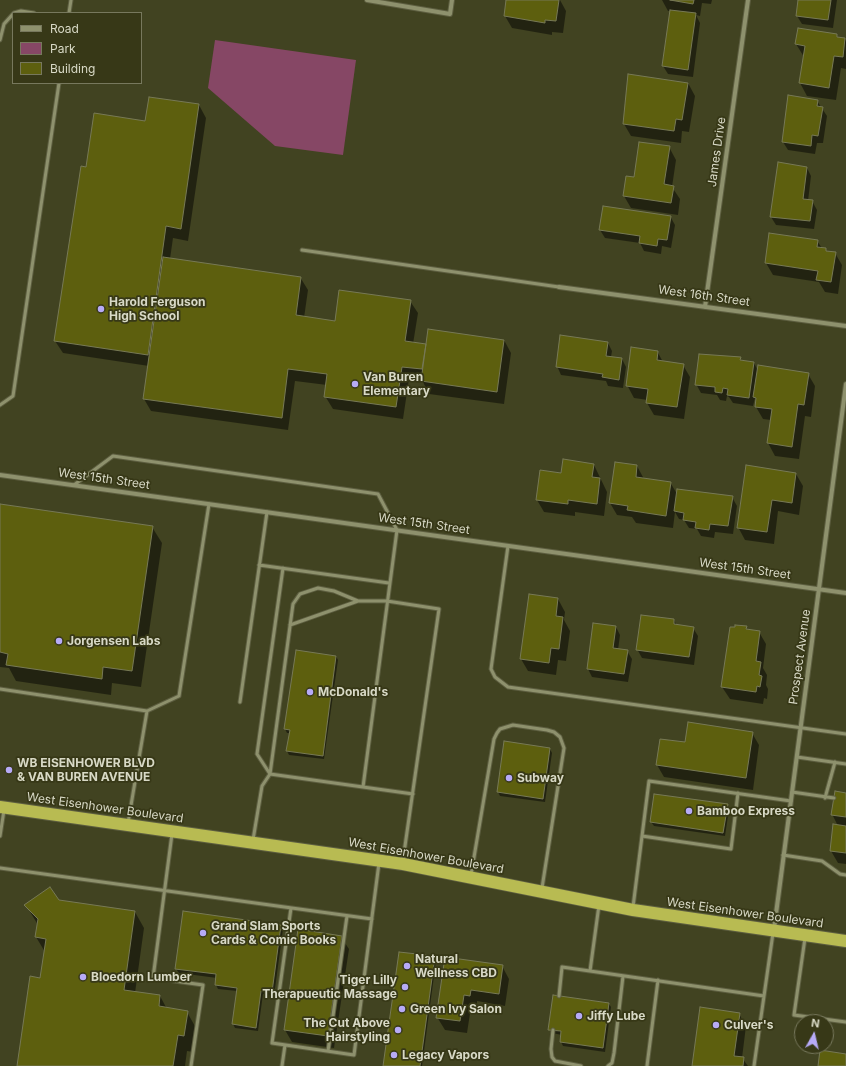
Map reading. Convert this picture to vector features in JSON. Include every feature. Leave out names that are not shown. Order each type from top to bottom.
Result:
[{"type":"highway","name":"West Eisenhower Boulevard","points":[[2,808],[403,864],[633,910],[773,932],[846,941]]},
{"type":"street","points":[[367,0],[450,14],[452,0]]},
{"type":"street","name":"James Drive","points":[[705,307],[748,0]]},
{"type":"street","name":"West 16th Street","points":[[559,286],[846,326]]},
{"type":"street","name":"Prospect Avenue","points":[[773,932],[846,384]]},
{"type":"street","name":"West 15th Street","points":[[0,475],[846,594]]},
{"type":"lane","points":[[69,12],[71,0]]},
{"type":"lane","points":[[18,12],[28,12]]},
{"type":"lane","points":[[0,40],[4,24],[12,15]]},
{"type":"lane","points":[[0,405],[13,396],[59,84]]},
{"type":"lane","points":[[302,250],[559,286]]},
{"type":"lane","points":[[74,485],[113,456],[378,494],[396,530],[363,787]]},
{"type":"lane","points":[[0,689],[147,711],[179,696],[209,504]]},
{"type":"lane","points":[[240,702],[267,512]]},
{"type":"lane","points":[[508,546],[491,669],[495,677],[508,687],[846,734]]},
{"type":"lane","points":[[259,565],[390,583]]},
{"type":"lane","points":[[283,568],[257,754],[270,774],[413,794]]},
{"type":"lane","points":[[253,843],[262,786],[270,774],[292,604],[300,594],[318,588],[334,591],[358,601]]},
{"type":"lane","points":[[290,625],[358,601],[387,601],[439,609],[403,864]]},
{"type":"lane","points":[[127,825],[147,711]]},
{"type":"lane","points":[[471,878],[494,739],[497,733],[500,729],[513,725],[547,730],[554,732],[560,737],[564,748],[542,892]]},
{"type":"lane","points":[[797,757],[846,764]]},
{"type":"lane","points":[[825,798],[835,762]]},
{"type":"lane","points":[[633,910],[649,780],[791,801]]},
{"type":"lane","points":[[792,792],[825,798],[834,798]]},
{"type":"lane","points":[[642,836],[731,849],[738,793]]},
{"type":"lane","points":[[0,836],[2,808]]},
{"type":"lane","points":[[172,832],[153,978],[203,985],[191,1066]]},
{"type":"lane","points":[[783,855],[822,861],[840,874],[846,875]]},
{"type":"lane","points":[[291,908],[272,1043],[354,1054],[379,861]]},
{"type":"lane","points":[[0,868],[372,919]]},
{"type":"lane","points":[[590,971],[599,904]]},
{"type":"lane","points":[[328,1051],[347,916]]},
{"type":"lane","points":[[754,1066],[773,932]]},
{"type":"lane","points":[[805,936],[794,1015],[846,1022]]},
{"type":"lane","points":[[559,996],[562,967],[764,996]]},
{"type":"lane","points":[[608,1066],[612,1063],[614,1053],[623,976]]},
{"type":"lane","points":[[647,1066],[658,980]]},
{"type":"lane","points":[[553,1030],[551,1049],[552,1057],[555,1061],[581,1066]]},
{"type":"lane","points":[[282,1066],[285,1045]]},
{"type":"green space","points":[[215,40],[356,60],[343,155],[275,146],[208,88]]},
{"type":"building","points":[[506,0],[559,0],[556,21],[545,20],[545,23],[504,16]]},
{"type":"building","points":[[670,0],[694,0],[693,4]]},
{"type":"building","points":[[798,0],[831,0],[828,20],[796,16]]},
{"type":"building","points":[[670,10],[696,13],[688,70],[662,66]]},
{"type":"building","points":[[798,28],[837,34],[837,37],[845,38],[843,57],[834,56],[829,88],[799,83],[805,46],[795,44]]},
{"type":"building","points":[[628,74],[688,83],[682,120],[676,119],[674,131],[623,124]]},
{"type":"building","points":[[788,95],[818,100],[817,106],[823,107],[818,136],[812,135],[811,146],[782,142]]},
{"type":"building","points":[[149,97],[199,104],[181,229],[166,226],[148,355],[54,341],[81,166],[86,167],[94,113],[145,121]]},
{"type":"building","points":[[639,142],[670,146],[664,184],[674,186],[671,203],[623,196],[626,176],[634,177]]},
{"type":"building","points":[[778,162],[807,167],[803,199],[813,200],[810,221],[770,217]]},
{"type":"building","points":[[603,206],[671,216],[667,240],[658,239],[657,246],[639,243],[640,236],[599,230]]},
{"type":"building","points":[[769,233],[818,240],[817,247],[826,248],[826,251],[836,252],[831,282],[816,280],[818,271],[765,263]]},
{"type":"building","points":[[163,257],[301,277],[296,315],[335,321],[339,290],[411,300],[405,341],[426,344],[422,369],[402,367],[396,407],[324,397],[327,374],[288,369],[282,418],[143,399]]},
{"type":"building","points":[[428,329],[504,340],[497,392],[421,381]]},
{"type":"building","points":[[560,335],[608,342],[606,356],[622,358],[619,380],[602,377],[603,374],[556,367]]},
{"type":"building","points":[[631,347],[658,351],[657,360],[684,364],[677,407],[646,403],[648,389],[626,386]]},
{"type":"building","points":[[699,354],[741,357],[740,360],[754,362],[749,398],[727,395],[728,389],[723,388],[722,393],[715,392],[715,387],[695,385]]},
{"type":"building","points":[[758,365],[809,373],[804,405],[798,404],[792,447],[767,443],[772,409],[755,407],[756,398],[753,397]]},
{"type":"building","points":[[563,459],[594,464],[592,477],[600,478],[597,504],[568,500],[568,504],[536,500],[540,470],[561,473]]},
{"type":"building","points":[[615,462],[637,465],[636,477],[671,482],[666,516],[627,510],[628,506],[609,503]]},
{"type":"building","points":[[746,465],[796,473],[792,503],[772,500],[767,532],[737,528]]},
{"type":"building","points":[[677,489],[733,496],[728,526],[710,524],[709,530],[695,528],[696,522],[683,520],[684,513],[674,511]]},
{"type":"building","points":[[0,504],[153,526],[132,671],[103,667],[102,679],[6,665],[8,654],[0,652]]},
{"type":"building","points":[[529,594],[558,598],[556,616],[563,617],[559,649],[551,648],[549,663],[520,659]]},
{"type":"building","points":[[641,615],[674,619],[674,624],[694,627],[689,657],[636,650]]},
{"type":"building","points":[[593,623],[616,626],[613,648],[628,650],[624,674],[587,669]]},
{"type":"building","points":[[735,625],[747,626],[746,629],[760,631],[756,661],[761,662],[759,675],[762,676],[760,687],[757,686],[756,692],[721,687],[730,627],[735,627]]},
{"type":"building","name":"McDonald's","points":[[296,650],[336,656],[323,756],[286,751],[290,730],[284,729]]},
{"type":"building","points":[[688,722],[753,732],[746,778],[656,765],[660,739],[685,742]]},
{"type":"building","points":[[504,741],[550,748],[543,799],[497,792]]},
{"type":"building","points":[[835,791],[846,793],[846,817],[831,815]]},
{"type":"building","points":[[654,794],[728,804],[723,833],[650,822]]},
{"type":"building","points":[[833,824],[846,826],[846,853],[830,851]]},
{"type":"building","name":"Bloedorn Lumber","points":[[50,887],[59,900],[135,911],[124,990],[160,995],[159,1006],[188,1011],[184,1036],[178,1035],[173,1066],[17,1066],[30,976],[40,978],[46,939],[35,937],[38,919],[24,905]]},
{"type":"building","points":[[183,911],[281,925],[272,992],[261,991],[256,1028],[232,1024],[237,988],[215,985],[216,974],[175,969]]},
{"type":"building","points":[[298,929],[342,936],[328,1036],[284,1030]]},
{"type":"building","points":[[399,952],[435,956],[420,1066],[383,1066]]},
{"type":"building","points":[[445,957],[503,965],[499,994],[471,990],[470,996],[464,995],[460,1021],[436,1018]]},
{"type":"building","name":"Jiffy Lube","points":[[553,995],[609,1003],[603,1048],[560,1042],[561,1031],[548,1030]]},
{"type":"building","points":[[700,1007],[740,1013],[734,1056],[744,1057],[743,1066],[692,1066]]},
{"type":"building","points":[[834,1052],[846,1054],[846,1066],[818,1066],[820,1054],[834,1054]]},
{"type":"place","name":"Harold Ferguson High School","points":[[101,309]]},
{"type":"place","name":"Van Buren Elementary","points":[[355,384]]},
{"type":"place","name":"Jorgensen Labs","points":[[59,641]]},
{"type":"place","name":"McDonald's","points":[[310,692]]},
{"type":"place","name":"WB EISENHOWER BLVD & VAN BUREN AVENUE","points":[[9,770]]},
{"type":"place","name":"Subway","points":[[509,778]]},
{"type":"place","name":"Bamboo Express","points":[[689,811]]},
{"type":"place","name":"Grand Slam Sports Cards & Comic Books","points":[[203,933]]},
{"type":"place","name":"Natural Wellness CBD","points":[[407,966]]},
{"type":"place","name":"Bloedorn Lumber","points":[[83,977]]},
{"type":"place","name":"Tiger Lilly Therapueutic Massage","points":[[405,987]]},
{"type":"place","name":"Green Ivy Salon","points":[[402,1009]]},
{"type":"place","name":"Jiffy Lube","points":[[579,1016]]},
{"type":"place","name":"Culver's","points":[[716,1025]]},
{"type":"place","name":"The Cut Above Hairstyling","points":[[398,1030]]},
{"type":"place","name":"Legacy Vapors","points":[[394,1055]]}]
